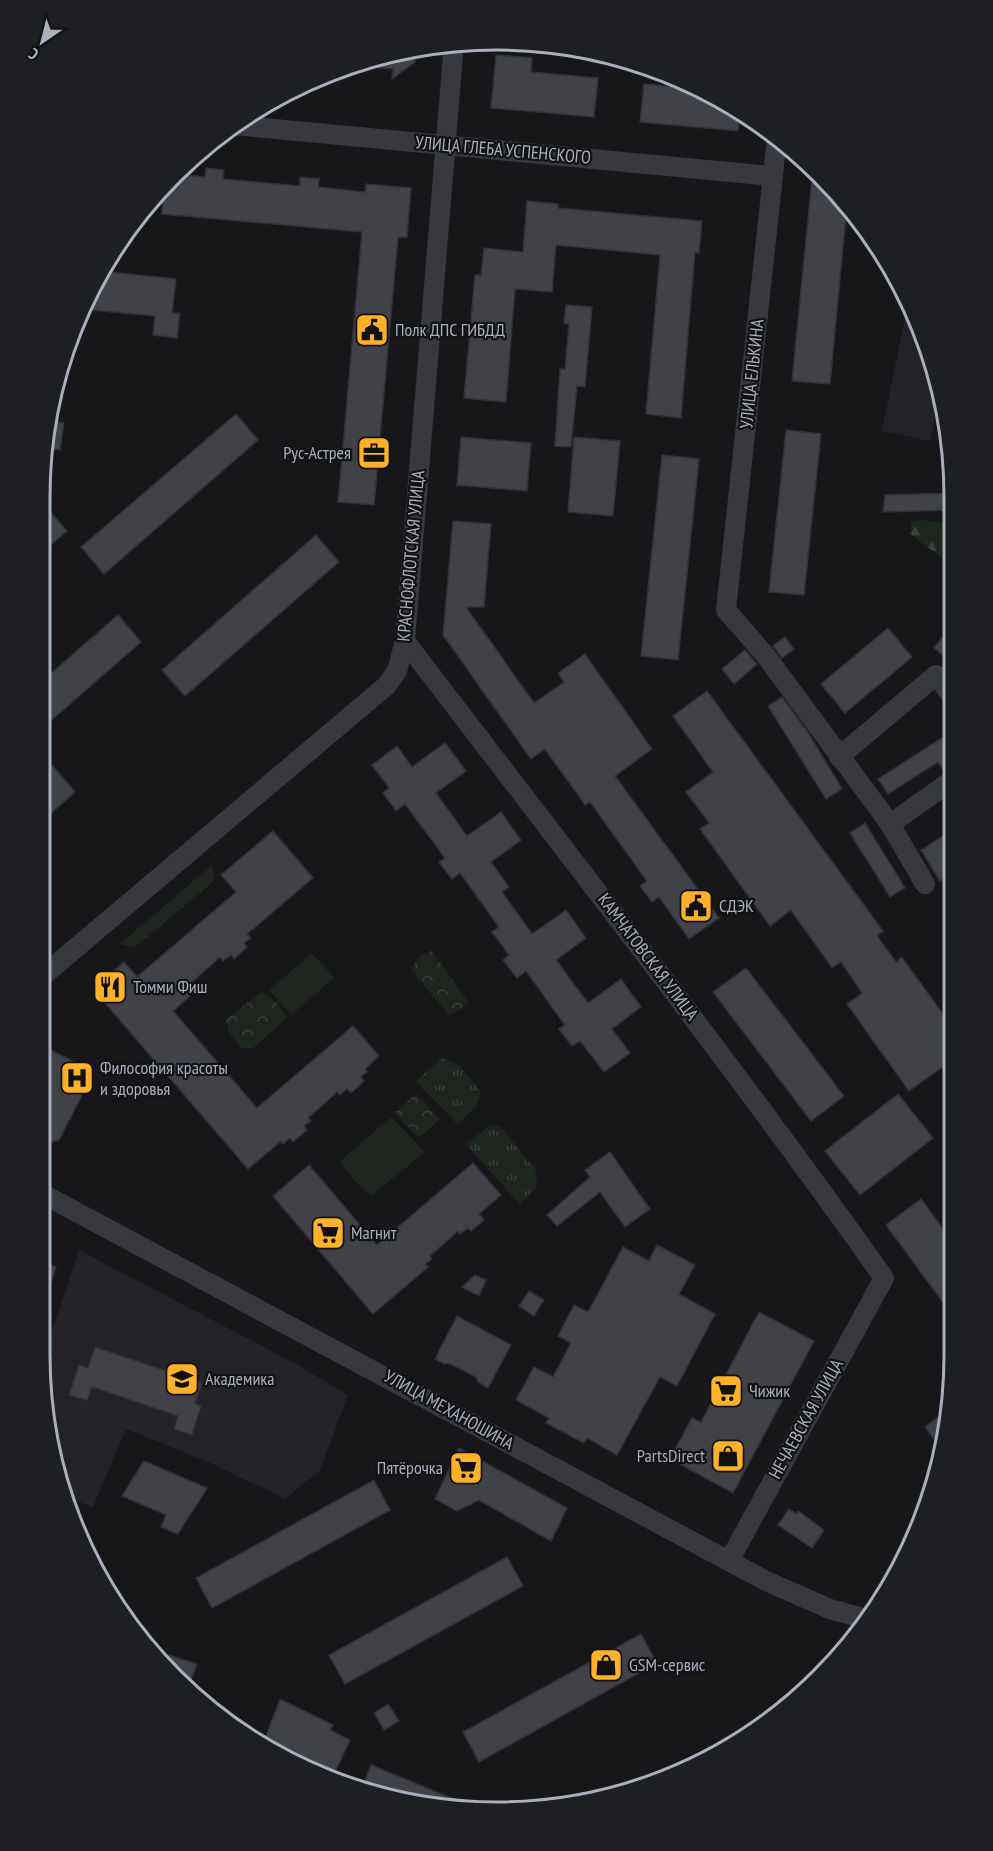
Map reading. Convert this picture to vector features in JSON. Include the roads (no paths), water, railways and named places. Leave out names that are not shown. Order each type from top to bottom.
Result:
[{"type":"street","name":"КРАСНОФЛОТСКАЯ УЛИЦА","points":[[50,970],[386,686],[397,671],[405,641],[453,51]]},
{"type":"street","name":"УЛИЦА ГЛЕБА УСПЕНСКОГО","points":[[246,126],[772,176]]},
{"type":"street","name":"УЛИЦА ЕЛЬКИНА","points":[[776,148],[726,610],[766,656],[839,757]]},
{"type":"street","name":"КАМЧАТОВСКАЯ УЛИЦА","points":[[405,641],[678,996],[799,1158],[884,1278]]},
{"type":"street","points":[[926,884],[890,824],[839,757],[936,675],[944,686]]},
{"type":"street","points":[[890,824],[944,786]]},
{"type":"street","name":"УЛИЦА МЕХАНОШИНА","points":[[50,1198],[776,1586],[830,1609],[858,1617]]},
{"type":"street","name":"НЕЧАЕВСКАЯ УЛИЦА","points":[[729,1561],[884,1278]]},
{"type":"place","name":"Полк ДПС ГИБДД","points":[[372,330]]},
{"type":"place","name":"Рус-Астрея","points":[[374,453]]},
{"type":"place","name":"СДЭК","points":[[696,906]]},
{"type":"place","name":"Томми Фиш","points":[[110,987]]},
{"type":"place","name":"Философия красоты и здоровья","points":[[77,1078]]},
{"type":"place","name":"Магнит","points":[[328,1233]]},
{"type":"place","name":"Академика","points":[[182,1379]]},
{"type":"place","name":"Чижик","points":[[726,1391]]},
{"type":"place","name":"PartsDirect","points":[[728,1456]]},
{"type":"place","name":"Пятёрочка","points":[[466,1468]]},
{"type":"place","name":"GSM-сервис","points":[[606,1665]]}]
